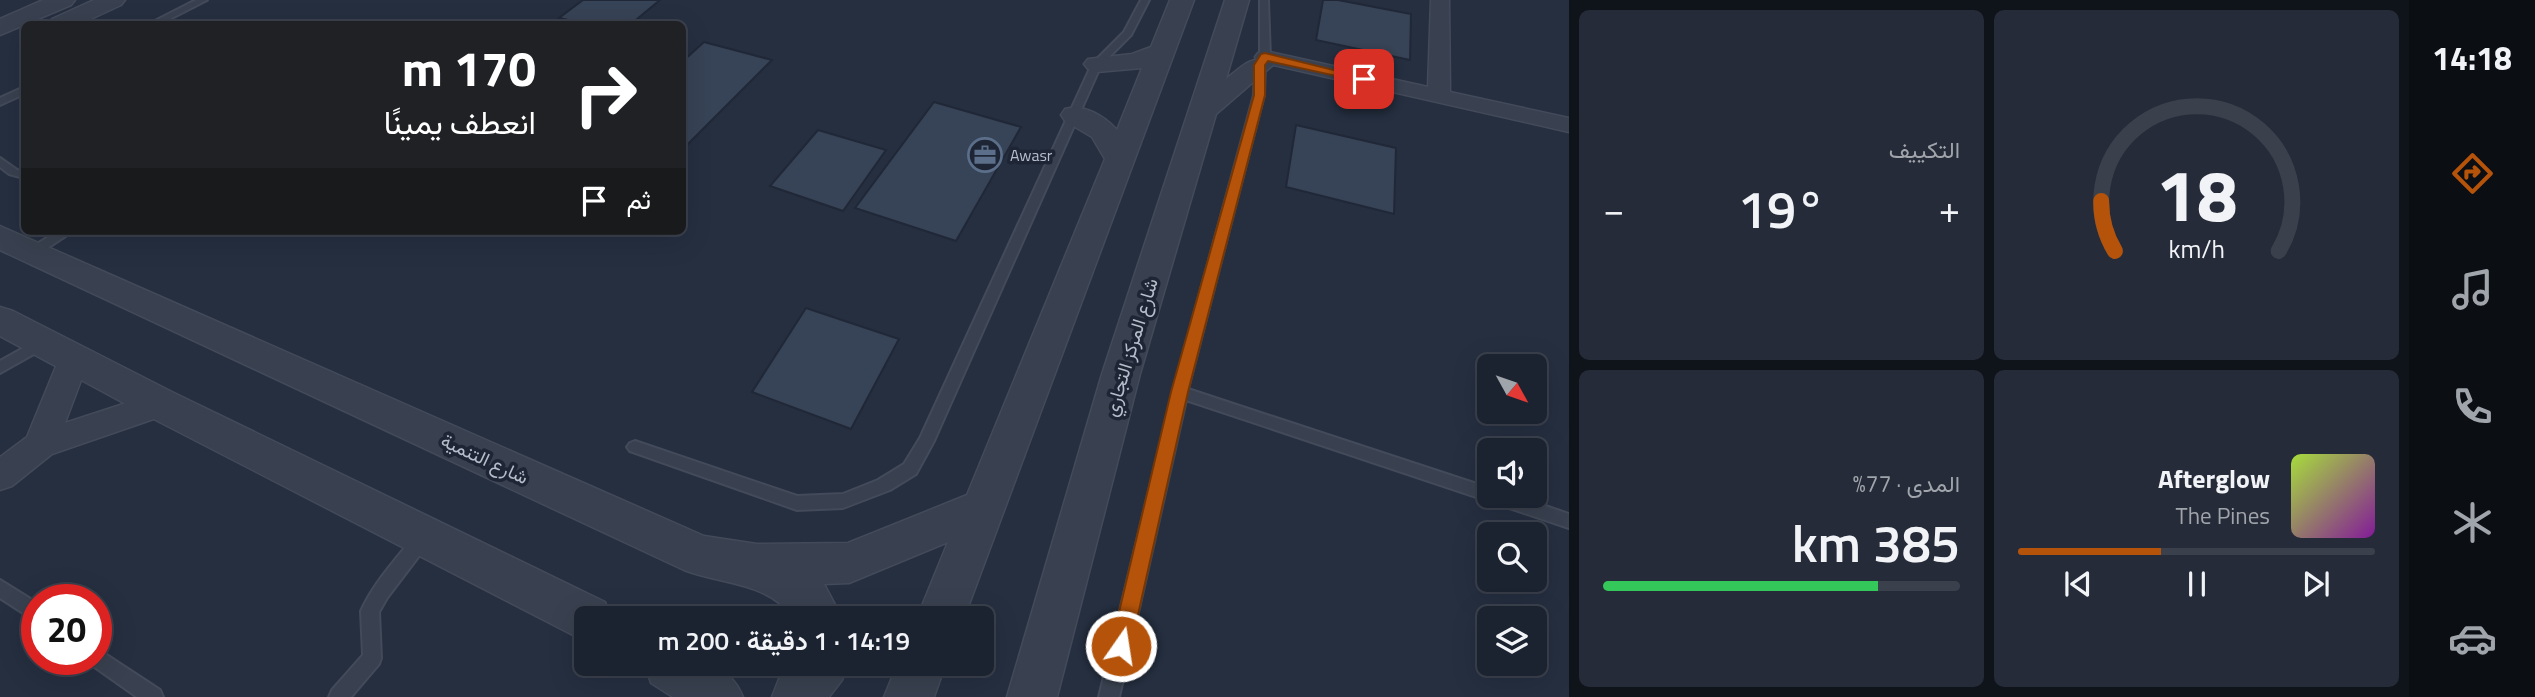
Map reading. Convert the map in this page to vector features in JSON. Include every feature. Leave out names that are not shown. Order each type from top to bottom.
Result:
[{"type":"street","points":[[0,28],[63,0]]},
{"type":"street","points":[[68,21],[113,0]]},
{"type":"street","points":[[945,606],[1182,0]]},
{"type":"street","name":"شارع المركز التجاري","points":[[1032,697],[1121,374],[1237,0]]},
{"type":"street","points":[[1439,96],[1440,0]]},
{"type":"street","points":[[0,53],[21,43]]},
{"type":"street","points":[[1097,64],[1136,62],[1163,51]]},
{"type":"street","points":[[1202,111],[1262,61],[1569,125]]},
{"type":"street","points":[[1075,115],[1092,121],[1103,130],[1119,159]]},
{"type":"street","name":"شارع التنمية","points":[[17,245],[700,556],[738,563],[849,563],[985,507]]},
{"type":"street","points":[[0,320],[160,404],[574,611]]},
{"type":"street","points":[[40,445],[58,350]]},
{"type":"street","points":[[0,476],[40,445],[160,404]]},
{"type":"street","points":[[738,563],[780,576],[812,601],[814,606]]},
{"type":"street","points":[[678,676],[718,697]]},
{"type":"street","points":[[797,697],[814,676]]},
{"type":"street","points":[[909,697],[917,676]]},
{"type":"lane","points":[[160,21],[203,0]]},
{"type":"lane","points":[[635,447],[797,503],[843,501],[884,485],[909,469],[926,442],[1097,64],[1128,33],[1145,0]]},
{"type":"lane","points":[[1109,697],[1180,392],[1259,95],[1264,0]]},
{"type":"lane","points":[[0,102],[21,92]]},
{"type":"lane","points":[[0,160],[13,172],[21,174]]},
{"type":"lane","points":[[17,245],[53,235]]},
{"type":"lane","points":[[0,368],[58,350]]},
{"type":"lane","points":[[1180,392],[1477,491]]},
{"type":"lane","points":[[1530,508],[1569,521]]},
{"type":"lane","points":[[339,697],[372,658],[370,611],[381,592],[424,536]]},
{"type":"lane","points":[[0,588],[21,603]]},
{"type":"lane","points":[[112,668],[153,697]]},
{"type":"building","points":[[583,0],[660,0],[635,21],[573,21],[559,18]]},
{"type":"building","points":[[1323,0],[1338,0],[1411,14],[1410,60],[1316,40]]},
{"type":"building","points":[[704,42],[772,60],[686,146],[686,58]]},
{"type":"building","points":[[934,102],[1021,127],[956,241],[855,208]]},
{"type":"building","points":[[1296,125],[1396,148],[1394,214],[1286,187]]},
{"type":"building","points":[[818,130],[886,150],[843,211],[770,186]]},
{"type":"building","points":[[806,308],[899,339],[851,429],[752,392]]},
{"type":"place","name":"Awasr","points":[[985,155]]},
{"type":"route","points":[[1121,646],[1180,392],[1259,95],[1260,65],[1265,57],[1364,79]]}]
